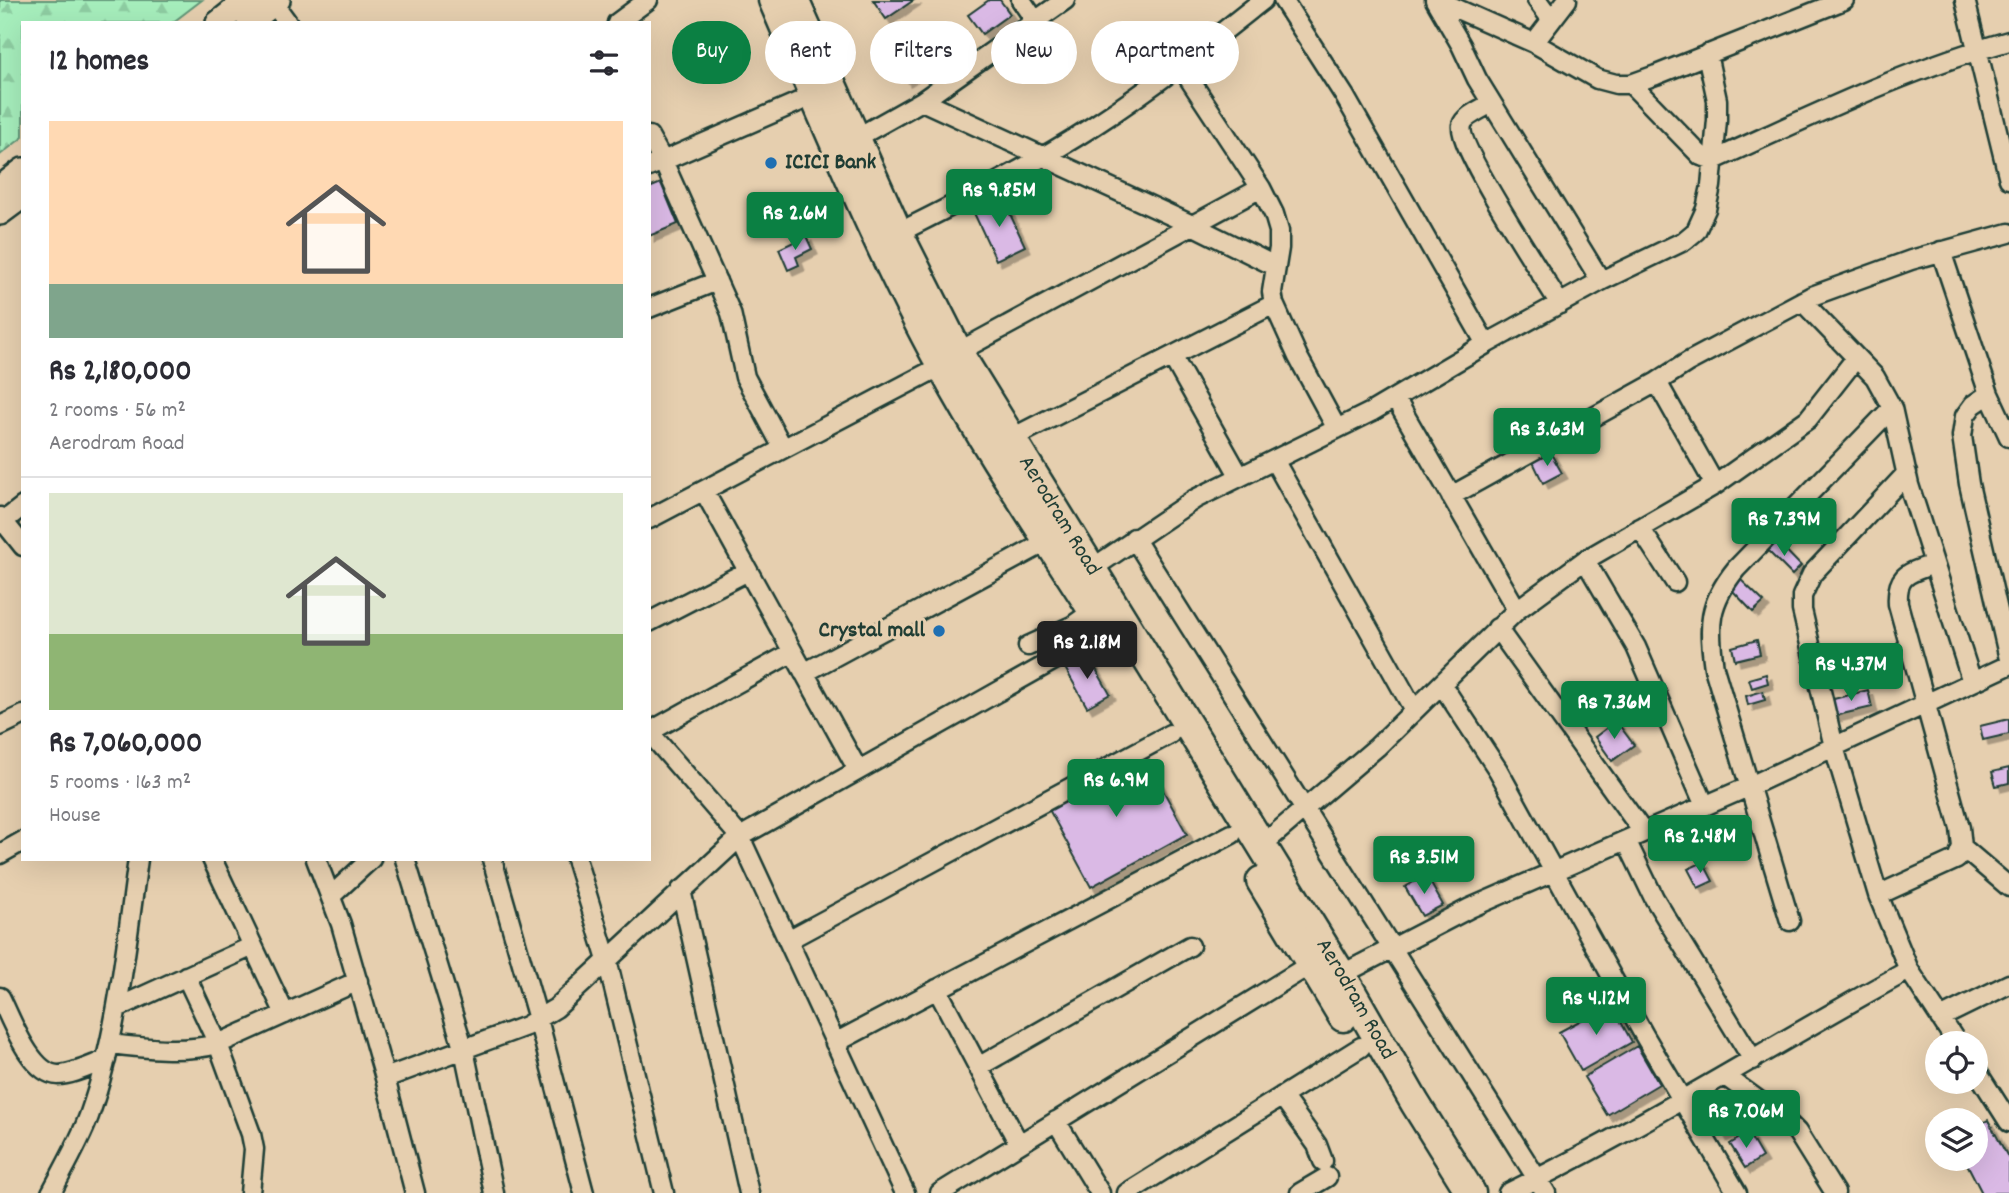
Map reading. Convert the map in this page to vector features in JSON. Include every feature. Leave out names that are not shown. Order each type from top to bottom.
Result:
[{"type":"main road","name":"Aerodram Road","points":[[784,2],[812,96],[884,251],[949,359],[1048,541],[1231,834],[1415,1103],[1471,1193]]},
{"type":"main road","name":"Aerodram Road","points":[[784,2],[856,138],[949,359],[1010,439],[1261,846],[1360,1047],[1449,1193]]},
{"type":"street","points":[[221,21],[247,0]]},
{"type":"street","points":[[620,21],[648,0]]},
{"type":"street","points":[[1021,0],[1035,21]]},
{"type":"street","points":[[1037,21],[1065,0]]},
{"type":"street","points":[[1236,21],[1263,0]]},
{"type":"street","points":[[1283,0],[1358,118],[1486,344]]},
{"type":"street","points":[[1436,0],[1534,43],[1597,79],[1616,84],[1631,83],[1707,54],[1804,7],[1844,0]]},
{"type":"street","points":[[1436,0],[1492,103],[1601,281]]},
{"type":"street","points":[[1537,0],[1552,19]]},
{"type":"street","points":[[1534,43],[1567,0]]},
{"type":"street","points":[[1965,0],[2009,179]]},
{"type":"street","points":[[252,21],[276,2],[287,21]]},
{"type":"street","points":[[1631,83],[1701,156],[1714,160],[1910,74],[1978,49],[2009,41]]},
{"type":"street","points":[[856,138],[922,101],[991,53]]},
{"type":"street","points":[[1090,570],[1195,499],[1337,429],[1601,281],[1684,241],[1696,231],[1706,209],[1714,160],[1717,100],[1707,54]]},
{"type":"street","points":[[898,233],[1043,157],[1097,124],[1153,84]]},
{"type":"street","points":[[1193,84],[1261,188],[1279,231],[1272,292],[1274,304],[1297,357],[1337,429]]},
{"type":"street","points":[[656,164],[812,96]]},
{"type":"street","points":[[922,101],[1275,266]]},
{"type":"street","points":[[1492,103],[1466,120],[1462,125],[1462,136],[1491,191],[1560,304]]},
{"type":"street","points":[[651,144],[656,164],[731,313],[745,377],[783,448]]},
{"type":"street","points":[[0,188],[21,172]]},
{"type":"street","points":[[651,518],[1261,188]]},
{"type":"street","points":[[0,213],[21,197]]},
{"type":"street","points":[[1451,496],[1802,301],[1911,260],[2009,233]]},
{"type":"street","points":[[1941,251],[1989,394],[2009,437]]},
{"type":"street","points":[[651,307],[717,281]]},
{"type":"street","points":[[1802,301],[1875,377],[1892,408],[1907,473],[1972,682]]},
{"type":"street","points":[[1010,439],[1274,304]]},
{"type":"street","points":[[1172,356],[1240,477]]},
{"type":"street","points":[[1261,846],[1377,747],[1517,610],[1585,560],[1715,485],[1808,419],[1856,358]]},
{"type":"street","points":[[1657,382],[1715,485]]},
{"type":"street","points":[[1989,394],[1973,405],[1965,416],[1962,436],[1969,484],[2009,659]]},
{"type":"street","points":[[1395,397],[1517,610]]},
{"type":"street","points":[[1790,921],[1714,668],[1709,634],[1711,612],[1716,597],[1736,569],[1892,408]]},
{"type":"street","points":[[1274,460],[1414,710]]},
{"type":"street","points":[[1907,473],[1812,574],[1802,596],[1802,610],[1834,747],[1878,895],[1909,970],[1949,1031]]},
{"type":"street","points":[[704,491],[858,770]]},
{"type":"street","points":[[21,507],[1,521],[21,544]]},
{"type":"street","points":[[1640,528],[1675,582]]},
{"type":"street","points":[[1134,538],[1542,1186]]},
{"type":"street","points":[[804,673],[1048,541]]},
{"type":"street","points":[[1585,560],[1636,647],[1705,806]]},
{"type":"street","points":[[1878,895],[1957,859],[1962,847],[1960,828],[1898,604],[1897,588],[1904,577],[1934,564]]},
{"type":"street","points":[[651,621],[748,571]]},
{"type":"street","points":[[1028,646],[1072,626],[1099,621]]},
{"type":"street","points":[[385,1078],[526,1026],[556,1008],[740,837],[858,770],[1099,621]]},
{"type":"street","points":[[1497,628],[1635,836],[1654,898],[1753,1060]]},
{"type":"street","points":[[651,731],[793,652]]},
{"type":"street","points":[[940,1193],[1056,1121],[1325,974],[1392,948],[1470,908],[1748,787],[2009,665]]},
{"type":"street","points":[[1442,685],[1498,770],[1737,1193]]},
{"type":"street","points":[[0,726],[21,716]]},
{"type":"street","points":[[651,734],[740,837],[905,1193]]},
{"type":"street","points":[[788,940],[1170,734]]},
{"type":"street","points":[[835,1043],[1231,834]]},
{"type":"street","points":[[0,854],[21,842]]},
{"type":"street","points":[[1962,847],[2009,887]]},
{"type":"street","points":[[51,1193],[88,1118],[108,1052],[117,1008],[138,861]]},
{"type":"street","points":[[213,861],[285,1014]]},
{"type":"street","points":[[317,861],[358,981],[415,1193]]},
{"type":"street","points":[[331,897],[369,861]]},
{"type":"street","points":[[406,861],[464,1050],[494,1193]]},
{"type":"street","points":[[493,861],[538,1019],[583,1193]]},
{"type":"street","points":[[577,861],[607,960],[664,1193]]},
{"type":"street","points":[[681,890],[749,1193]]},
{"type":"street","points":[[117,1008],[253,946]]},
{"type":"street","points":[[978,1067],[1190,946]]},
{"type":"street","points":[[1508,1193],[1542,1186],[1682,1099],[1909,970]]},
{"type":"street","points":[[186,976],[218,1044],[251,1134],[254,1149],[250,1193]]},
{"type":"street","points":[[0,997],[29,1056],[47,1072],[59,1075],[108,1052],[181,1050],[218,1044],[358,981]]},
{"type":"street","points":[[1940,1018],[2009,984]]},
{"type":"street","points":[[937,989],[1019,1144]]},
{"type":"street","points":[[1128,1193],[1360,1047]]},
{"type":"street","points":[[1725,1076],[1784,1119],[1797,1132],[1835,1193]]},
{"type":"street","points":[[1988,1089],[2009,1122]]},
{"type":"street","points":[[1282,1096],[1317,1145],[1325,1169],[1300,1193]]},
{"type":"street","points":[[1056,1121],[1100,1193]]},
{"type":"green space","points":[[0,0],[202,0],[175,21],[21,21],[21,139],[0,155]]},
{"type":"building","points":[[873,0],[914,0],[886,19]]},
{"type":"building","points":[[989,0],[1000,0],[1010,14],[1000,21],[991,21],[991,28],[982,34],[977,27],[977,21],[972,21],[968,15]]},
{"type":"building","points":[[661,183],[678,224],[651,235],[651,187]]},
{"type":"building","points":[[1002,197],[1025,246],[996,260],[973,211]]},
{"type":"building","points":[[806,236],[812,249],[796,257],[799,265],[788,270],[779,249]]},
{"type":"building","points":[[1550,452],[1562,473],[1543,483],[1533,462]]},
{"type":"building","points":[[1776,540],[1801,566],[1792,575],[1767,550]]},
{"type":"building","points":[[1740,579],[1764,602],[1753,612],[1731,589]]},
{"type":"building","points":[[1757,640],[1760,654],[1735,660],[1732,647]]},
{"type":"building","points":[[1088,655],[1110,694],[1087,707],[1065,668]]},
{"type":"building","points":[[1766,674],[1768,683],[1752,688],[1749,679]]},
{"type":"building","points":[[1868,690],[1872,707],[1834,716],[1830,700]]},
{"type":"building","points":[[1763,691],[1765,700],[1748,705],[1746,696]]},
{"type":"building","points":[[2009,719],[2009,734],[1983,740],[1980,726]]},
{"type":"building","points":[[1616,721],[1634,745],[1612,761],[1595,737]]},
{"type":"building","points":[[1142,752],[1187,834],[1091,887],[1046,804]]},
{"type":"building","points":[[2009,768],[2009,783],[1996,786],[1992,772]]},
{"type":"building","points":[[1703,862],[1713,881],[1698,888],[1688,869]]},
{"type":"building","points":[[1426,875],[1443,905],[1422,916],[1405,887]]},
{"type":"building","points":[[1611,1004],[1632,1042],[1581,1071],[1559,1032]]},
{"type":"building","points":[[1637,1046],[1659,1084],[1607,1115],[1584,1077]]},
{"type":"building","points":[[1745,1099],[1756,1118],[1722,1136],[1712,1117]]},
{"type":"building","points":[[1988,1120],[2009,1159],[2009,1193],[1982,1193],[1971,1171],[1988,1171]]},
{"type":"building","points":[[1748,1133],[1762,1157],[1745,1168],[1730,1144]]},
{"type":"place","name":"ICICI Bank","points":[[771,163]]},
{"type":"place","name":"Crystal mall","points":[[939,631]]}]
